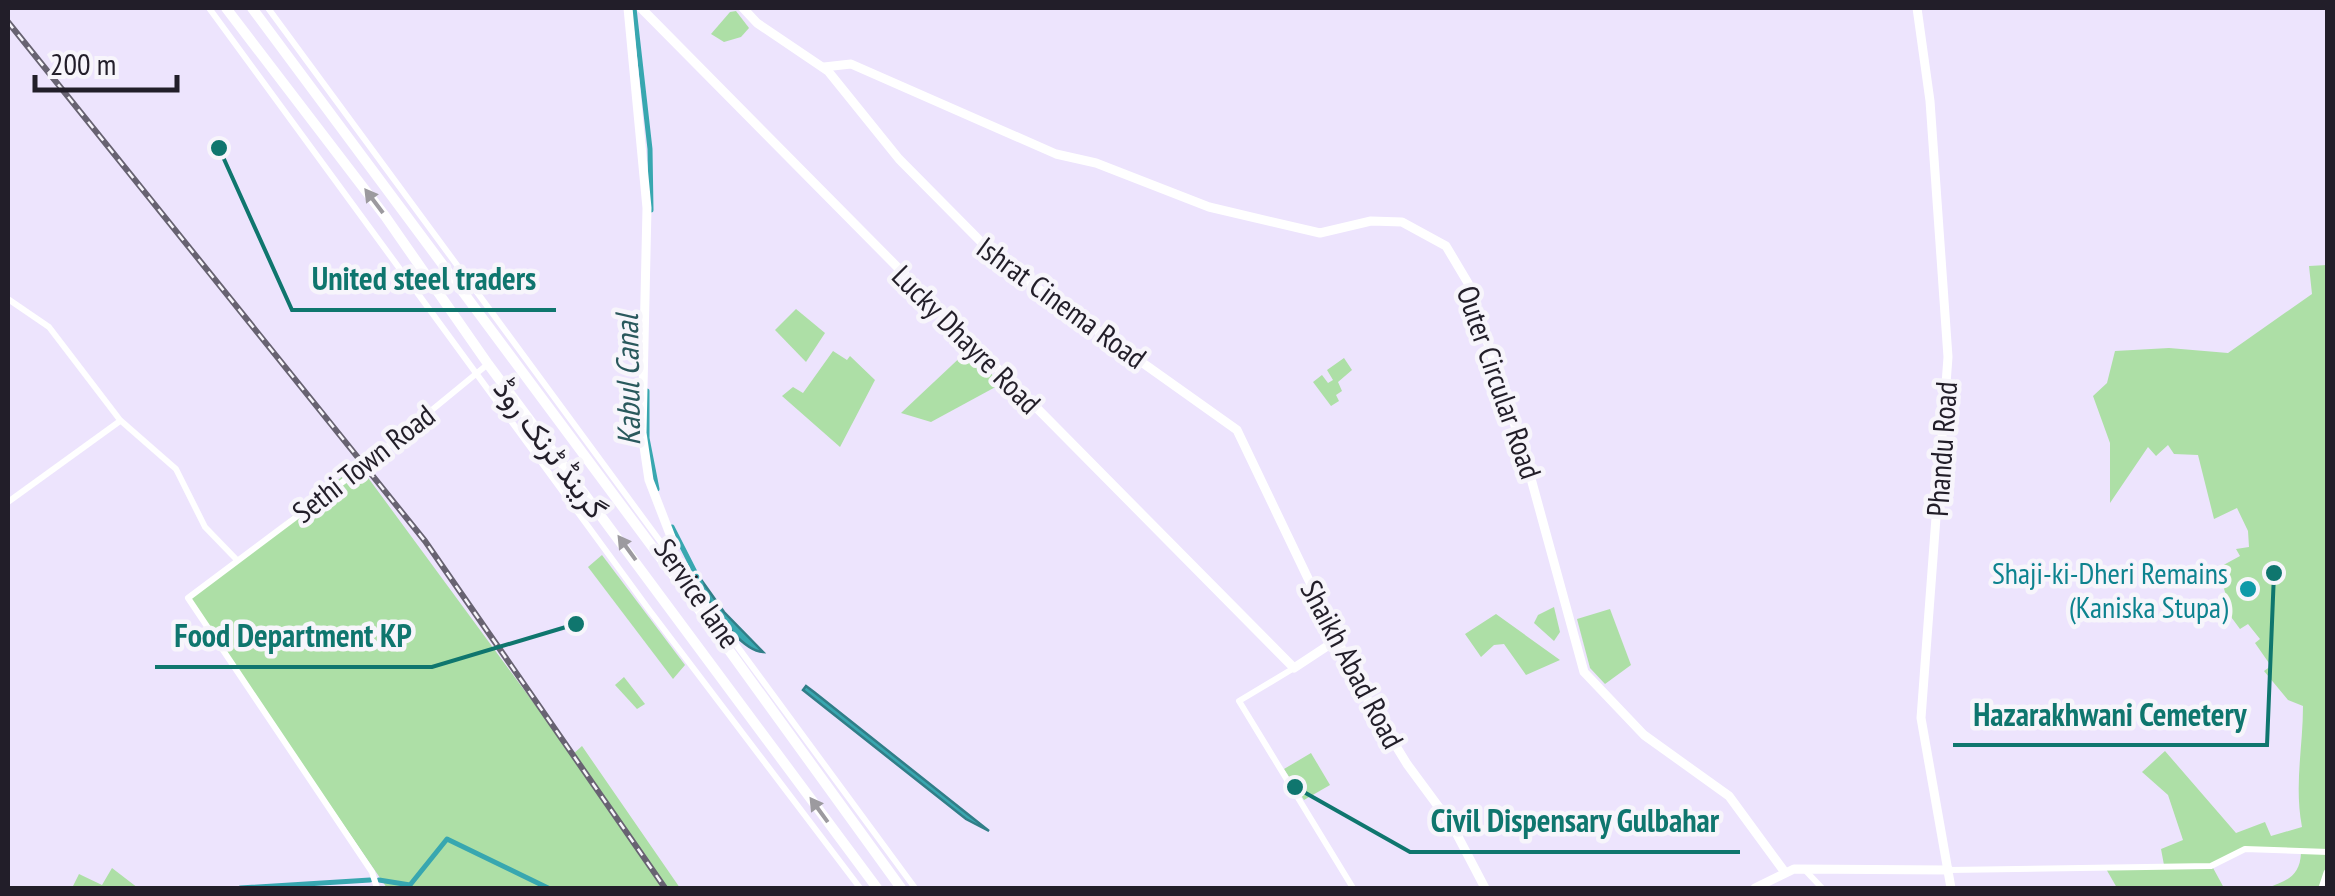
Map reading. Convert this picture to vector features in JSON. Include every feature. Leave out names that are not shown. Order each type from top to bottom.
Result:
[{"type":"highway","name":"گرینڈ ٹرنک روڈ","points":[[226,8],[375,202],[488,364],[877,888]]},
{"type":"highway","name":"گرینڈ ٹرنک روڈ","points":[[252,8],[895,872],[900,888]]},
{"type":"highway","points":[[687,630],[697,634],[704,630],[702,614]]},
{"type":"highway","points":[[710,660],[706,648],[713,642],[724,642]]},
{"type":"main road","points":[[628,8],[646,176],[642,434],[649,480],[672,548]]},
{"type":"main road","name":"Lucky Dhayre Road","points":[[641,8],[1294,668]]},
{"type":"main road","points":[[743,8],[757,23],[824,67]]},
{"type":"main road","name":"Phandu Road","points":[[1917,8],[1930,102],[1948,357],[1921,718],[1952,888]]},
{"type":"main road","name":"Outer Circular Road","points":[[824,67],[852,64],[1056,154],[1096,164],[1209,207],[1320,233],[1371,220],[1402,222],[1446,246],[1468,283],[1524,452],[1584,672],[1644,734],[1717,785],[1741,809],[1784,872]]},
{"type":"main road","name":"Ishrat Cinema Road","points":[[824,67],[850,94],[899,159],[1001,262],[1236,430]]},
{"type":"main road","name":"Shaikh Abad Road","points":[[1236,430],[1360,687],[1407,764],[1452,825],[1485,888]]},
{"type":"main road","points":[[1294,668],[1338,640]]},
{"type":"main road","points":[[1755,888],[1784,872],[1804,869],[1948,870]]},
{"type":"main road","points":[[2322,888],[2328,873]]},
{"type":"street","points":[[210,8],[475,372],[860,888]]},
{"type":"street","name":"Service lane","points":[[268,8],[672,548],[895,872],[915,888]]},
{"type":"street","points":[[8,300],[38,317],[69,348],[120,420],[176,469],[204,527],[236,560]]},
{"type":"street","points":[[506,351],[519,348]]},
{"type":"street","name":"Sethi Town Road","points":[[377,888],[372,872],[188,599],[360,469],[488,364]]},
{"type":"street","points":[[8,502],[120,420]]},
{"type":"street","points":[[1294,668],[1240,701],[1352,888]]},
{"type":"street","points":[[1948,870],[2211,866],[2245,849],[2328,852]]},
{"type":"street","points":[[1804,869],[1822,888]]},
{"type":"shaded area","points":[[736,11],[749,28],[741,37],[724,42],[711,34],[730,12]]},
{"type":"shaded area","points":[[2327,265],[2327,888],[2267,888],[2291,876],[2301,853],[2245,849],[2212,866],[2224,888],[2117,888],[2105,867],[2164,865],[2161,849],[2183,840],[2168,795],[2142,772],[2165,751],[2236,833],[2265,822],[2271,836],[2302,827],[2299,781],[2303,706],[2288,700],[2264,671],[2271,666],[2255,643],[2260,639],[2248,624],[2240,629],[2220,602],[2227,599],[2218,568],[2240,556],[2236,549],[2249,547],[2248,531],[2237,508],[2214,519],[2198,455],[2174,454],[2168,445],[2156,456],[2148,447],[2110,503],[2110,443],[2093,396],[2107,383],[2115,351],[2169,348],[2228,353],[2312,294],[2309,266]]},
{"type":"shaded area","points":[[796,309],[825,333],[806,362],[775,330]]},
{"type":"shaded area","points":[[968,350],[1001,384],[931,422],[901,413]]},
{"type":"shaded area","points":[[833,351],[847,360],[850,356],[875,380],[840,447],[782,396],[793,387],[803,393]]},
{"type":"shaded area","points":[[1344,358],[1352,370],[1338,382],[1342,391],[1336,395],[1339,401],[1331,406],[1313,382],[1322,375],[1328,383],[1333,380],[1327,370]]},
{"type":"shaded area","points":[[358,464],[572,755],[582,746],[680,888],[387,888],[188,599]]},
{"type":"shaded area","points":[[602,555],[685,665],[673,679],[588,567]]},
{"type":"shaded area","points":[[702,581],[724,612],[763,652],[744,643],[727,625],[697,584]]},
{"type":"shaded area","points":[[1554,607],[1560,632],[1554,641],[1534,623],[1538,615]]},
{"type":"shaded area","points":[[1610,609],[1631,665],[1605,684],[1590,668],[1577,619]]},
{"type":"shaded area","points":[[1496,614],[1560,660],[1526,675],[1504,644],[1494,645],[1481,657],[1465,634]]},
{"type":"shaded area","points":[[624,677],[645,704],[637,709],[615,685]]},
{"type":"shaded area","points":[[806,686],[989,831],[966,819],[808,694],[803,690]]},
{"type":"shaded area","points":[[1311,753],[1330,785],[1304,800],[1284,769]]},
{"type":"shaded area","points":[[112,868],[138,888],[72,888],[79,874],[102,885]]},
{"type":"waterway","name":"Kabul Canal","points":[[634,8],[650,149],[651,210]]},
{"type":"waterway","name":"Kabul Canal","points":[[647,391],[647,438],[657,489]]},
{"type":"waterway","name":"Kabul Canal","points":[[672,527],[701,584]]},
{"type":"waterway","points":[[379,880],[410,885],[447,839],[548,888]]},
{"type":"waterway","points":[[240,888],[370,880]]},
{"type":"railway","points":[[8,22],[425,541],[665,888]]},
{"type":"place","name":"United steel traders","points":[[219,148]]},
{"type":"place","name":"Hazarakhwani Cemetery","points":[[2274,573]]},
{"type":"place","name":"Shaji-ki-Dheri Remains (Kaniska Stupa)","points":[[2248,589]]},
{"type":"place","name":"Food Department KP","points":[[576,624]]},
{"type":"place","name":"Civil Dispensary Gulbahar","points":[[1295,787]]}]
